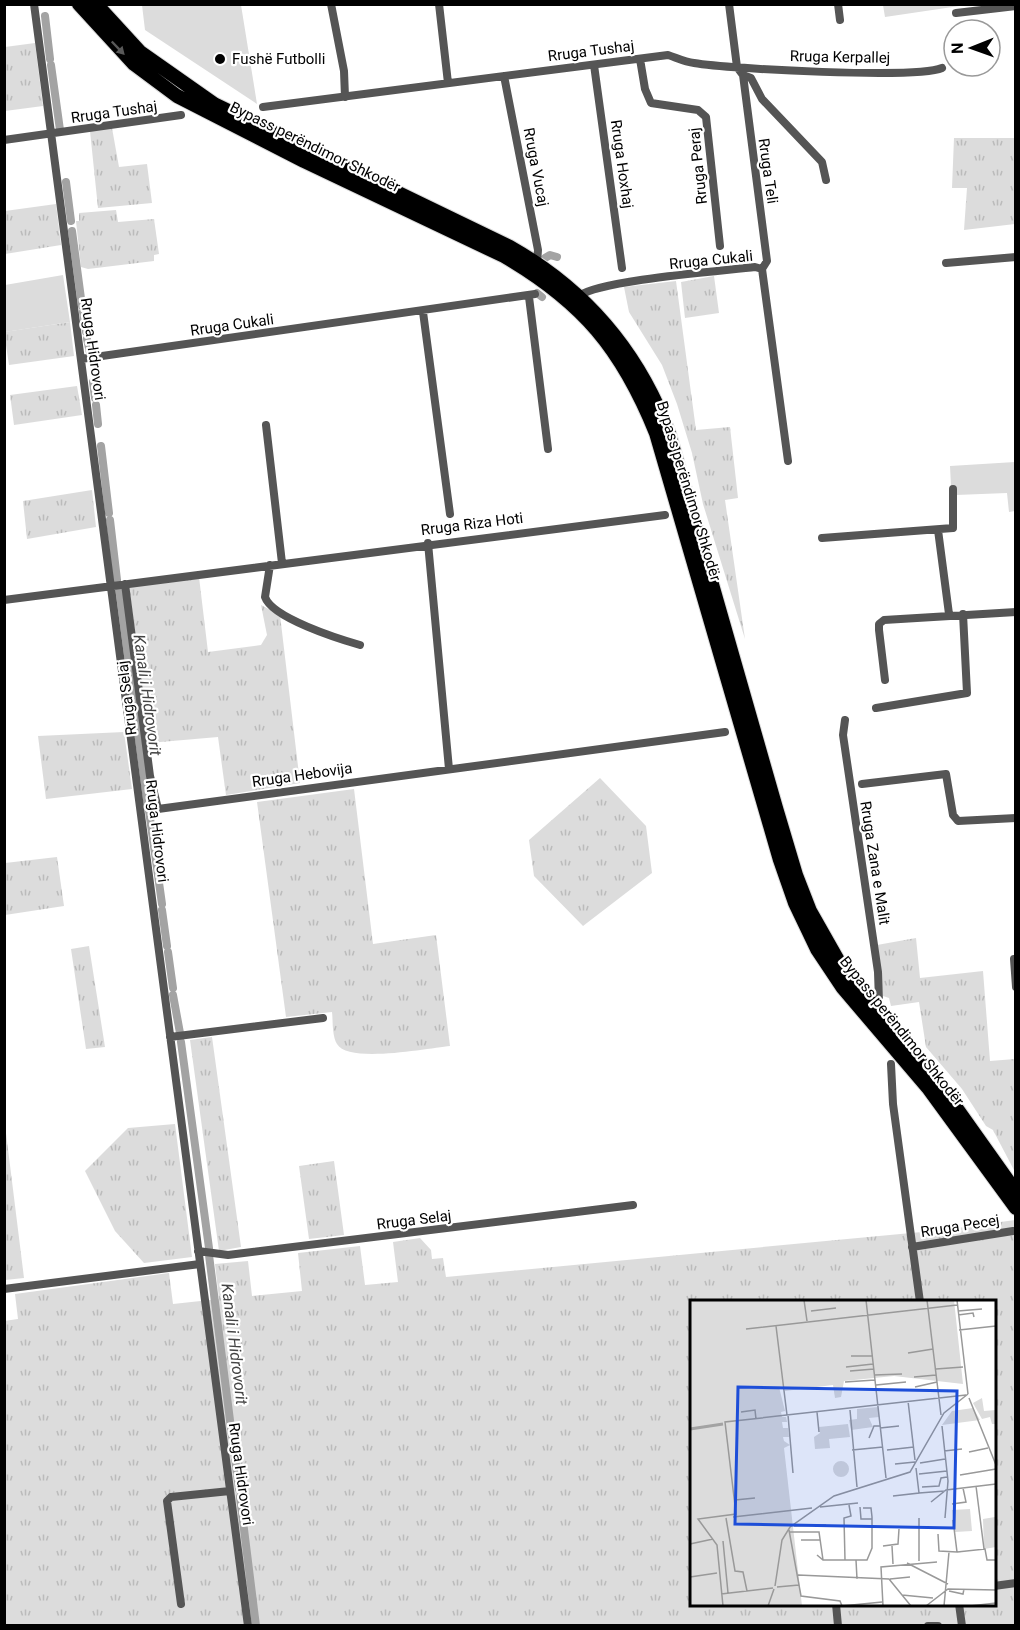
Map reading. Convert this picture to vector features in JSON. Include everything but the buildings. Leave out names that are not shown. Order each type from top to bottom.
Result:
[{"type":"highway","name":"Bypass perëndimor Shkodër","points":[[79,4],[134,64],[177,96],[304,161],[504,256],[532,273],[568,300],[605,339],[621,360],[641,394],[656,433],[780,860],[795,903],[817,949],[843,988],[929,1089],[1016,1208]]},
{"type":"highway","name":"Bypass perëndimor Shkodër","points":[[96,4],[140,52],[214,104],[537,263],[579,296],[608,324],[634,361],[659,408],[796,875],[827,944],[844,971],[874,1009],[940,1085],[1016,1192]]},
{"type":"street","name":"Rruga Hidrovori","points":[[34,4],[248,1626]]},
{"type":"street","points":[[331,4],[344,71],[345,97]]},
{"type":"street","points":[[439,4],[448,83]]},
{"type":"street","name":"Rruga Teli","points":[[729,4],[737,67],[742,75],[767,261],[762,269]]},
{"type":"street","points":[[838,4],[840,20]]},
{"type":"street","points":[[956,13],[1016,6]]},
{"type":"street","name":"Rruga Tushaj","points":[[263,107],[668,55],[693,63],[737,67]]},
{"type":"street","name":"Rruga Peraj","points":[[640,58],[645,89],[651,103],[698,110],[706,117],[720,246]]},
{"type":"street","name":"Rruga Hoxhaj","points":[[594,64],[622,268]]},
{"type":"street","name":"Rruga Kerpallej","points":[[737,67],[854,72],[931,71],[942,68]]},
{"type":"street","name":"Rruga Teli","points":[[742,75],[751,78],[762,99],[822,162],[826,180]]},
{"type":"street","name":"Rruga Vucaj","points":[[504,76],[538,250],[537,263]]},
{"type":"street","name":"Rruga Tushaj","points":[[4,140],[181,116]]},
{"type":"street","points":[[946,263],[1016,257]]},
{"type":"street","name":"Rruga Cukali","points":[[579,296],[589,290],[627,283],[755,267],[762,269],[788,461]]},
{"type":"street","name":"Rruga Cukali","points":[[81,359],[532,296],[548,449]]},
{"type":"street","points":[[423,312],[450,514]]},
{"type":"street","points":[[266,425],[282,563]]},
{"type":"street","points":[[822,538],[949,529],[955,525],[953,489]]},
{"type":"street","name":"Rruga Riza Hoti","points":[[4,600],[428,543],[665,514]]},
{"type":"street","points":[[938,530],[949,614]]},
{"type":"street","points":[[428,543],[449,769]]},
{"type":"street","points":[[270,564],[265,597],[273,608],[317,630],[360,645]]},
{"type":"street","name":"Rruga Selaj","points":[[125,584],[150,776],[158,808]]},
{"type":"street","points":[[885,680],[879,624],[885,620],[949,614],[1016,612]]},
{"type":"street","points":[[876,708],[967,693],[963,614]]},
{"type":"street","name":"Rruga Zana e Malit","points":[[845,720],[844,745],[878,972],[879,1001],[874,1009]]},
{"type":"street","name":"Rruga Hebovija","points":[[158,808],[725,732]]},
{"type":"street","points":[[862,784],[946,774],[953,815],[958,821],[1016,818]]},
{"type":"street","points":[[1014,959],[1016,987]]},
{"type":"street","points":[[170,1037],[323,1018]]},
{"type":"street","points":[[891,1064],[893,1104],[920,1300]]},
{"type":"street","name":"Rruga Selaj","points":[[198,1251],[228,1256],[633,1205]]},
{"type":"street","name":"Rruga Pecej","points":[[912,1248],[1013,1232]]},
{"type":"street","points":[[4,1289],[200,1264]]},
{"type":"street","points":[[181,1604],[167,1501],[171,1497],[230,1491]]},
{"type":"street","points":[[996,1586],[1016,1583]]},
{"type":"street","points":[[836,1606],[838,1626]]},
{"type":"street","points":[[959,1606],[962,1626]]},
{"type":"street","points":[[928,1626],[938,1626]]},
{"type":"green space","points":[[883,4],[966,5],[885,17]]},
{"type":"green space","name":"Fushë Futbolli","points":[[142,5],[241,5],[257,104],[145,30]]},
{"type":"green space","points":[[35,43],[43,106],[5,111],[5,47]]},
{"type":"green space","points":[[112,128],[119,167],[147,164],[152,203],[98,208],[90,131]]},
{"type":"green space","points":[[954,138],[1015,138],[1015,224],[964,230],[967,188],[952,188]]},
{"type":"green space","points":[[56,204],[61,245],[5,254],[5,211]]},
{"type":"green space","points":[[116,210],[118,222],[154,219],[159,254],[154,255],[154,261],[88,269],[81,267],[76,221],[79,221],[79,213]]},
{"type":"green space","points":[[63,275],[70,322],[5,332],[5,285]]},
{"type":"green space","points":[[714,276],[719,313],[685,318],[681,282]]},
{"type":"green space","points":[[676,281],[696,430],[730,427],[738,498],[725,500],[745,639],[703,504],[692,453],[677,404],[662,365],[629,312],[624,287]]},
{"type":"green space","points":[[70,322],[74,356],[9,365],[4,332]]},
{"type":"green space","points":[[77,386],[82,415],[14,425],[10,395]]},
{"type":"green space","points":[[1015,462],[1015,511],[1009,512],[1007,493],[956,495],[956,486],[951,486],[950,466]]},
{"type":"green space","points":[[92,490],[96,527],[27,539],[23,501]]},
{"type":"green space","points":[[199,577],[208,652],[261,645],[267,635],[261,605],[280,615],[300,783],[226,795],[218,737],[149,743],[129,586]]},
{"type":"green space","points":[[124,732],[132,789],[46,799],[38,736]]},
{"type":"green space","points":[[600,778],[646,826],[652,873],[583,926],[534,876],[529,840]]},
{"type":"green space","points":[[354,789],[373,944],[436,935],[450,1046],[408,1052],[356,1053],[344,1050],[335,1041],[332,1012],[286,1017],[257,802]]},
{"type":"green space","points":[[57,857],[64,906],[5,915],[5,863]]},
{"type":"green space","points":[[916,938],[920,978],[983,971],[990,1061],[1015,1059],[1015,1172],[993,1130],[986,1126],[962,1089],[926,1047],[919,1002],[891,1006],[889,998],[883,996],[877,945]]},
{"type":"green space","points":[[89,946],[105,1047],[86,1049],[71,949]]},
{"type":"green space","points":[[212,1037],[241,1247],[219,1251],[190,1040]]},
{"type":"green space","points":[[175,1124],[192,1257],[144,1263],[115,1231],[85,1171],[128,1128]]},
{"type":"green space","points":[[5,1125],[24,1278],[4,1280]]},
{"type":"green space","points":[[334,1161],[344,1235],[309,1239],[299,1166]]},
{"type":"green space","points":[[1015,1220],[1015,1625],[5,1625],[4,1321],[18,1319],[15,1294],[169,1273],[173,1304],[219,1299],[215,1264],[248,1261],[252,1296],[302,1291],[298,1253],[360,1246],[365,1285],[398,1282],[393,1242],[420,1238],[431,1250],[432,1259],[443,1258],[446,1277],[943,1230]]},
{"type":"waterway","name":"Kanali i Hidrovorit","points":[[45,16],[50,59]]},
{"type":"waterway","name":"Kanali i Hidrovorit","points":[[51,65],[60,130]]},
{"type":"waterway","name":"Kanali i Hidrovorit","points":[[66,182],[71,221]]},
{"type":"waterway","name":"Kanali i Hidrovorit","points":[[72,231],[82,306]]},
{"type":"waterway","points":[[545,258],[550,255],[557,257]]},
{"type":"waterway","points":[[537,293],[542,297]]},
{"type":"waterway","name":"Kanali i Hidrovorit","points":[[83,312],[86,332]]},
{"type":"waterway","name":"Kanali i Hidrovorit","points":[[87,339],[90,353]]},
{"type":"waterway","name":"Kanali i Hidrovorit","points":[[93,382],[95,398]]},
{"type":"waterway","name":"Kanali i Hidrovorit","points":[[96,405],[98,424]]},
{"type":"waterway","name":"Kanali i Hidrovorit","points":[[101,446],[109,513]]},
{"type":"waterway","name":"Kanali i Hidrovorit","points":[[110,520],[117,580]]},
{"type":"waterway","name":"Kanali i Hidrovorit","points":[[119,587],[148,808]]},
{"type":"waterway","name":"Kanali i Hidrovorit","points":[[149,811],[162,904]]},
{"type":"waterway","name":"Kanali i Hidrovorit","points":[[162,910],[167,946]]},
{"type":"waterway","name":"Kanali i Hidrovorit","points":[[168,952],[173,988]]},
{"type":"waterway","name":"Kanali i Hidrovorit","points":[[173,995],[180,1033]]},
{"type":"waterway","name":"Kanali i Hidrovorit","points":[[181,1042],[209,1248]]},
{"type":"waterway","name":"Kanali i Hidrovorit","points":[[209,1255],[232,1436]]},
{"type":"waterway","name":"Kanali i Hidrovorit","points":[[233,1442],[239,1489]]},
{"type":"waterway","name":"Kanali i Hidrovorit","points":[[240,1497],[256,1626]]},
{"type":"place","name":"Fushë Futbolli","points":[[220,59]]}]
